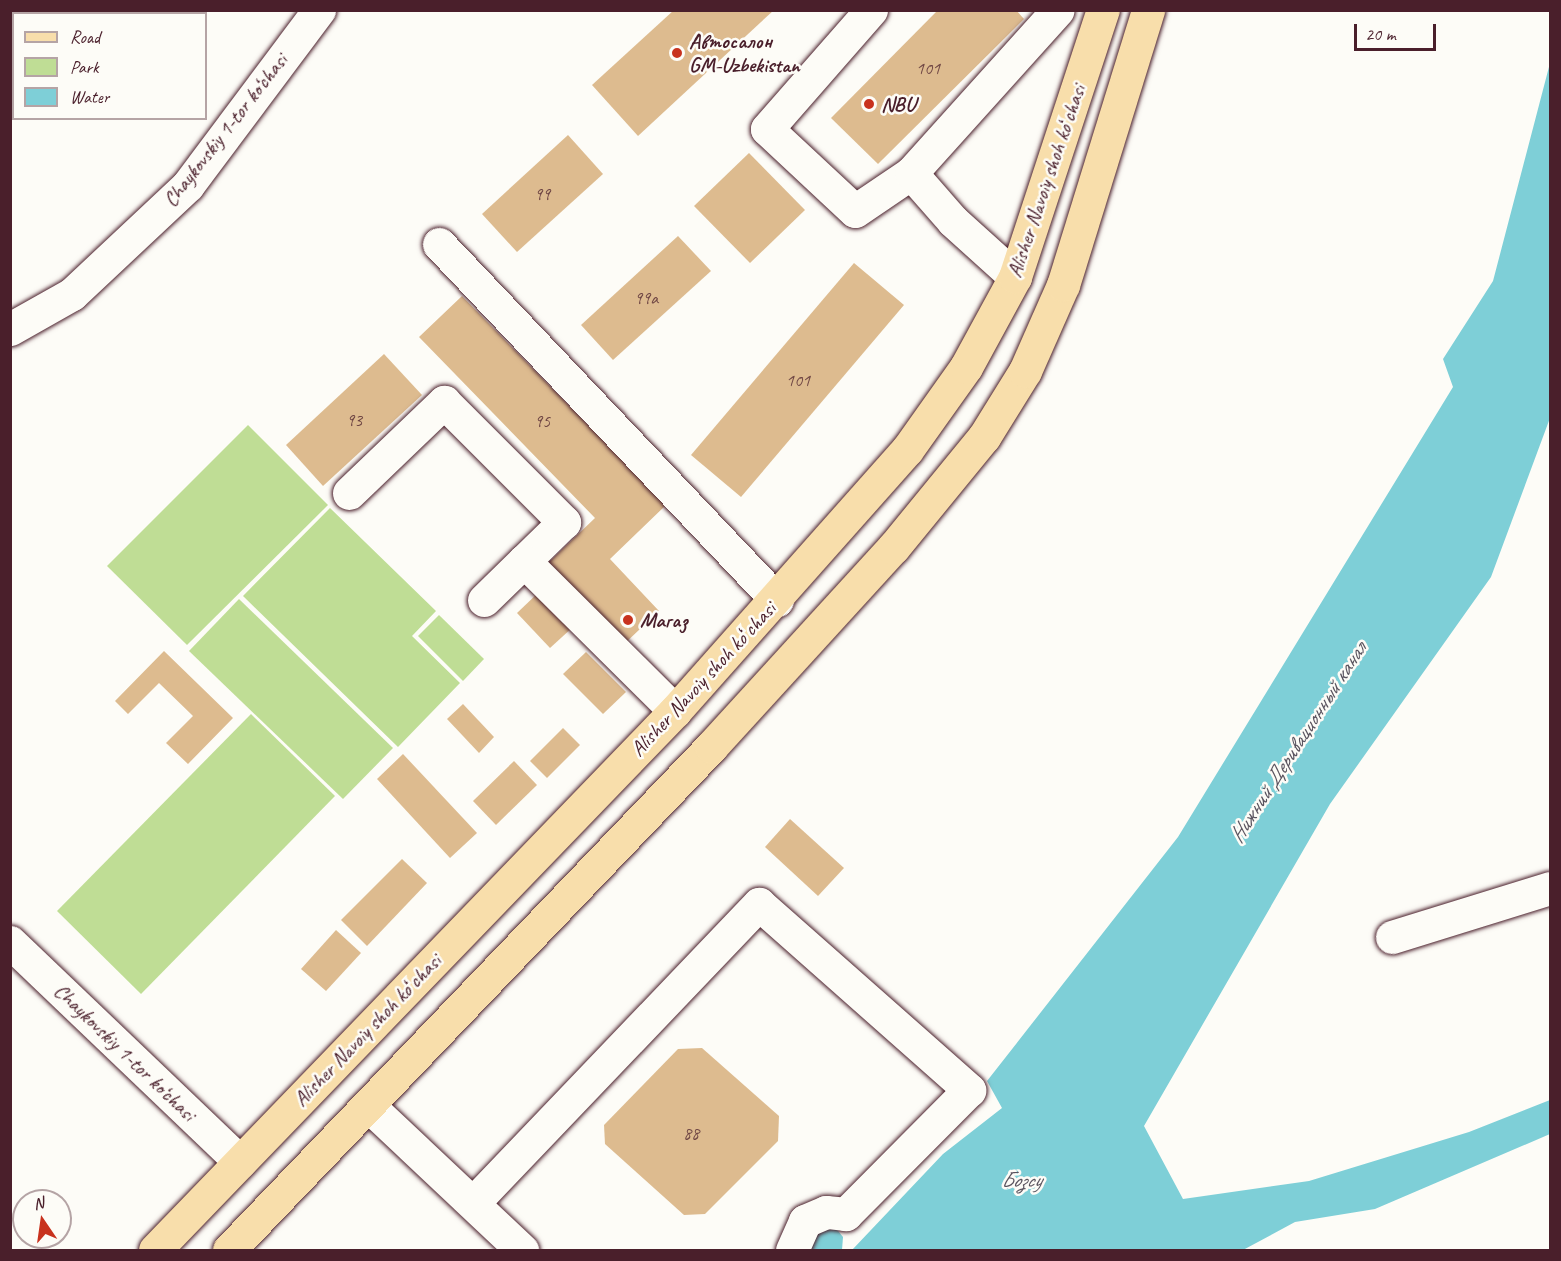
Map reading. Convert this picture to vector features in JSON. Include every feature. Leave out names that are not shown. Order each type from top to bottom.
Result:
[{"type":"main road","name":"Alisher Navoiy shoh koʻchasi","points":[[155,1251],[675,711],[864,504],[938,409],[1015,277],[1103,10]]},
{"type":"main road","points":[[229,1251],[711,747],[892,548],[984,437],[1025,371],[1063,285],[1148,10]]},
{"type":"street","name":"Chaykovskiy 1-tor ko‘chasi","points":[[10,329],[72,294],[188,185],[319,10]]},
{"type":"street","points":[[871,10],[767,129],[855,211],[911,173],[1058,10]]},
{"type":"street","points":[[911,173],[1015,277]]},
{"type":"street","points":[[439,244],[777,600]]},
{"type":"street","points":[[348,493],[444,402],[564,522],[484,600]]},
{"type":"street","points":[[524,561],[675,711]]},
{"type":"street","points":[[1392,937],[1551,888]]},
{"type":"street","points":[[473,1203],[759,904],[969,1090],[846,1214],[816,1214],[805,1221],[792,1251]]},
{"type":"street","name":"Chaykovskiy 1-tor ko‘chasi","points":[[10,942],[240,1162]]},
{"type":"street","points":[[368,1105],[522,1251]]},
{"type":"green space","points":[[248,425],[328,505],[187,645],[107,566]]},
{"type":"green space","points":[[330,508],[436,611],[412,636],[460,683],[398,747],[243,596]]},
{"type":"green space","points":[[239,599],[393,748],[343,799],[189,651]]},
{"type":"green space","points":[[439,615],[484,659],[463,681],[418,636]]},
{"type":"green space","points":[[251,714],[335,796],[141,994],[57,911]]},
{"type":"water","points":[[1550,63],[1550,418],[1491,577],[1330,804],[1144,1126],[1183,1199],[1309,1181],[1469,1132],[1550,1100],[1550,1134],[1375,1209],[1295,1222],[1243,1250],[852,1250],[943,1154],[1002,1108],[987,1081],[1178,837],[1453,387],[1443,359],[1493,281]]},
{"type":"water","points":[[835,1227],[843,1237],[842,1250],[808,1250],[812,1230]]},
{"type":"building","points":[[674,10],[774,10],[638,136],[592,85]]},
{"type":"building","points":[[938,10],[1016,10],[1024,19],[878,164],[831,118]]},
{"type":"building","points":[[568,135],[603,174],[517,252],[482,214]]},
{"type":"building","points":[[749,153],[805,210],[750,263],[694,206]]},
{"type":"building","points":[[678,236],[711,271],[613,360],[581,325]]},
{"type":"building","points":[[854,263],[904,305],[741,497],[691,455]]},
{"type":"building","points":[[462,296],[666,505],[610,559],[659,611],[621,647],[544,567],[595,518],[419,337]]},
{"type":"building","points":[[384,354],[422,395],[323,486],[286,445]]},
{"type":"building","points":[[539,592],[573,627],[550,648],[517,613]]},
{"type":"building","points":[[164,651],[233,718],[188,764],[166,743],[193,716],[159,683],[128,714],[115,701]]},
{"type":"building","points":[[586,652],[626,692],[603,714],[563,674]]},
{"type":"building","points":[[463,704],[494,737],[479,753],[447,719]]},
{"type":"building","points":[[563,728],[580,745],[547,778],[530,761]]},
{"type":"building","points":[[403,754],[477,833],[450,858],[377,779]]},
{"type":"building","points":[[514,761],[537,785],[496,825],[473,801]]},
{"type":"building","points":[[790,819],[844,868],[818,896],[765,847]]},
{"type":"building","points":[[402,859],[427,883],[367,946],[341,920]]},
{"type":"building","points":[[336,930],[361,953],[326,991],[301,969]]},
{"type":"building","points":[[702,1048],[779,1116],[778,1141],[705,1214],[684,1215],[605,1144],[604,1125],[678,1049]]},
{"type":"place","name":"Автосалон GM-Uzbekistan","points":[[677,53]]},
{"type":"place","name":"NBU","points":[[869,104]]},
{"type":"place","name":"Магаз","points":[[628,620]]},
{"type":"water label","name":"Нижний Деривационный канал","points":[[1298,743]]},
{"type":"water label","name":"Бозсу","points":[[1021,1181]]}]
